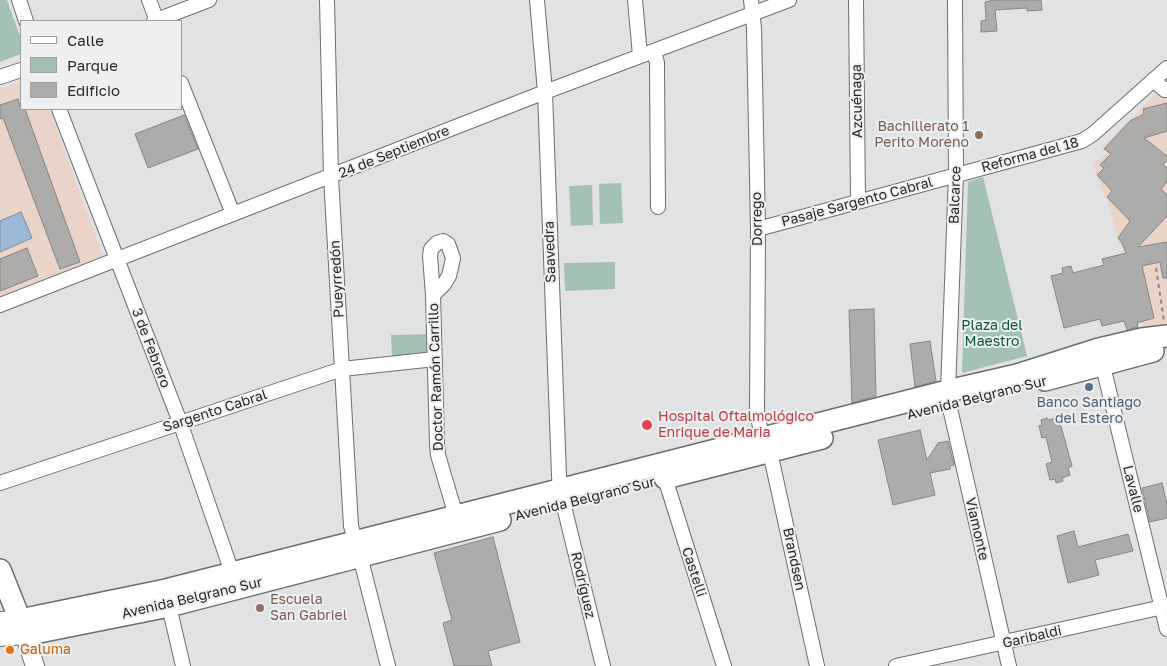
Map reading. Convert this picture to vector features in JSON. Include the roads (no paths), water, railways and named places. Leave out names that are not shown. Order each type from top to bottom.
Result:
[{"type":"highway","name":"Avenida Belgrano Sur","points":[[15,625],[169,606],[235,581],[949,398],[1100,357],[1142,339],[1166,341]]},
{"type":"highway","name":"Avenida Belgrano Sur","points":[[358,549],[456,516],[665,478],[766,445]]},
{"type":"highway","points":[[0,570],[15,625]]},
{"type":"highway","name":"Avenida Belgrano Sur","points":[[15,625],[166,590],[235,581]]},
{"type":"main road","name":"Avenida Belgrano Sur","points":[[0,637],[15,625]]},
{"type":"main road","points":[[15,625],[35,666]]},
{"type":"street","points":[[19,0],[26,20]]},
{"type":"street","points":[[149,0],[156,20]]},
{"type":"street","points":[[159,20],[209,0]]},
{"type":"street","name":"Pueyrredón","points":[[327,0],[331,177],[351,526],[388,666]]},
{"type":"street","name":"Saavedra","points":[[537,0],[544,92],[562,496]]},
{"type":"street","points":[[635,0],[640,56]]},
{"type":"street","name":"24 de Septiembre","points":[[0,305],[544,92],[654,51],[752,7],[789,0]]},
{"type":"street","name":"Azcuénaga","points":[[856,0],[858,201]]},
{"type":"street","name":"Balcarce","points":[[949,398],[956,175],[955,0]]},
{"type":"street","name":"Dorrego","points":[[752,7],[758,229],[757,411],[766,445]]},
{"type":"street","points":[[654,51],[657,63],[658,207]]},
{"type":"street","name":"Reforma del 18","points":[[956,175],[1082,142],[1167,68]]},
{"type":"street","points":[[0,78],[20,70]]},
{"type":"street","points":[[1154,80],[1164,90],[1167,89]]},
{"type":"street","points":[[182,86],[233,214]]},
{"type":"street","name":"3 de Febrero","points":[[59,110],[180,422],[235,581]]},
{"type":"street","name":"Pasaje Sargento Cabral","points":[[758,229],[956,175]]},
{"type":"street","name":"Doctor Ramón Carrillo","points":[[433,295],[438,455],[456,516]]},
{"type":"street","name":"Lavalle","points":[[1100,357],[1164,606],[1167,629]]},
{"type":"street","name":"Sargento Cabral","points":[[0,483],[342,369],[434,359]]},
{"type":"street","name":"Viamonte","points":[[949,398],[1009,666]]},
{"type":"street","name":"Brandsen","points":[[766,445],[817,666]]},
{"type":"street","name":"Castelli","points":[[665,478],[724,666]]},
{"type":"street","name":"Rodríguez","points":[[562,496],[603,666]]},
{"type":"street","points":[[169,606],[183,666]]},
{"type":"street","name":"Garibaldi","points":[[896,666],[1164,606]]},
{"type":"water","points":[[21,212],[32,238],[0,252],[0,221]]},
{"type":"place","name":"Bachillerato 1 Perito Moreno","points":[[979,135]]},
{"type":"place","name":"Banco Santiago del Estero","points":[[1089,387]]},
{"type":"place","name":"Hospital Oftalmológico Enrique de Maria","points":[[647,425]]},
{"type":"place","name":"Escuela San Gabriel","points":[[260,608]]},
{"type":"place","name":"Galuma","points":[[10,650]]},
{"type":"park label","name":"Plaza del Maestro","points":[[992,334]]}]
